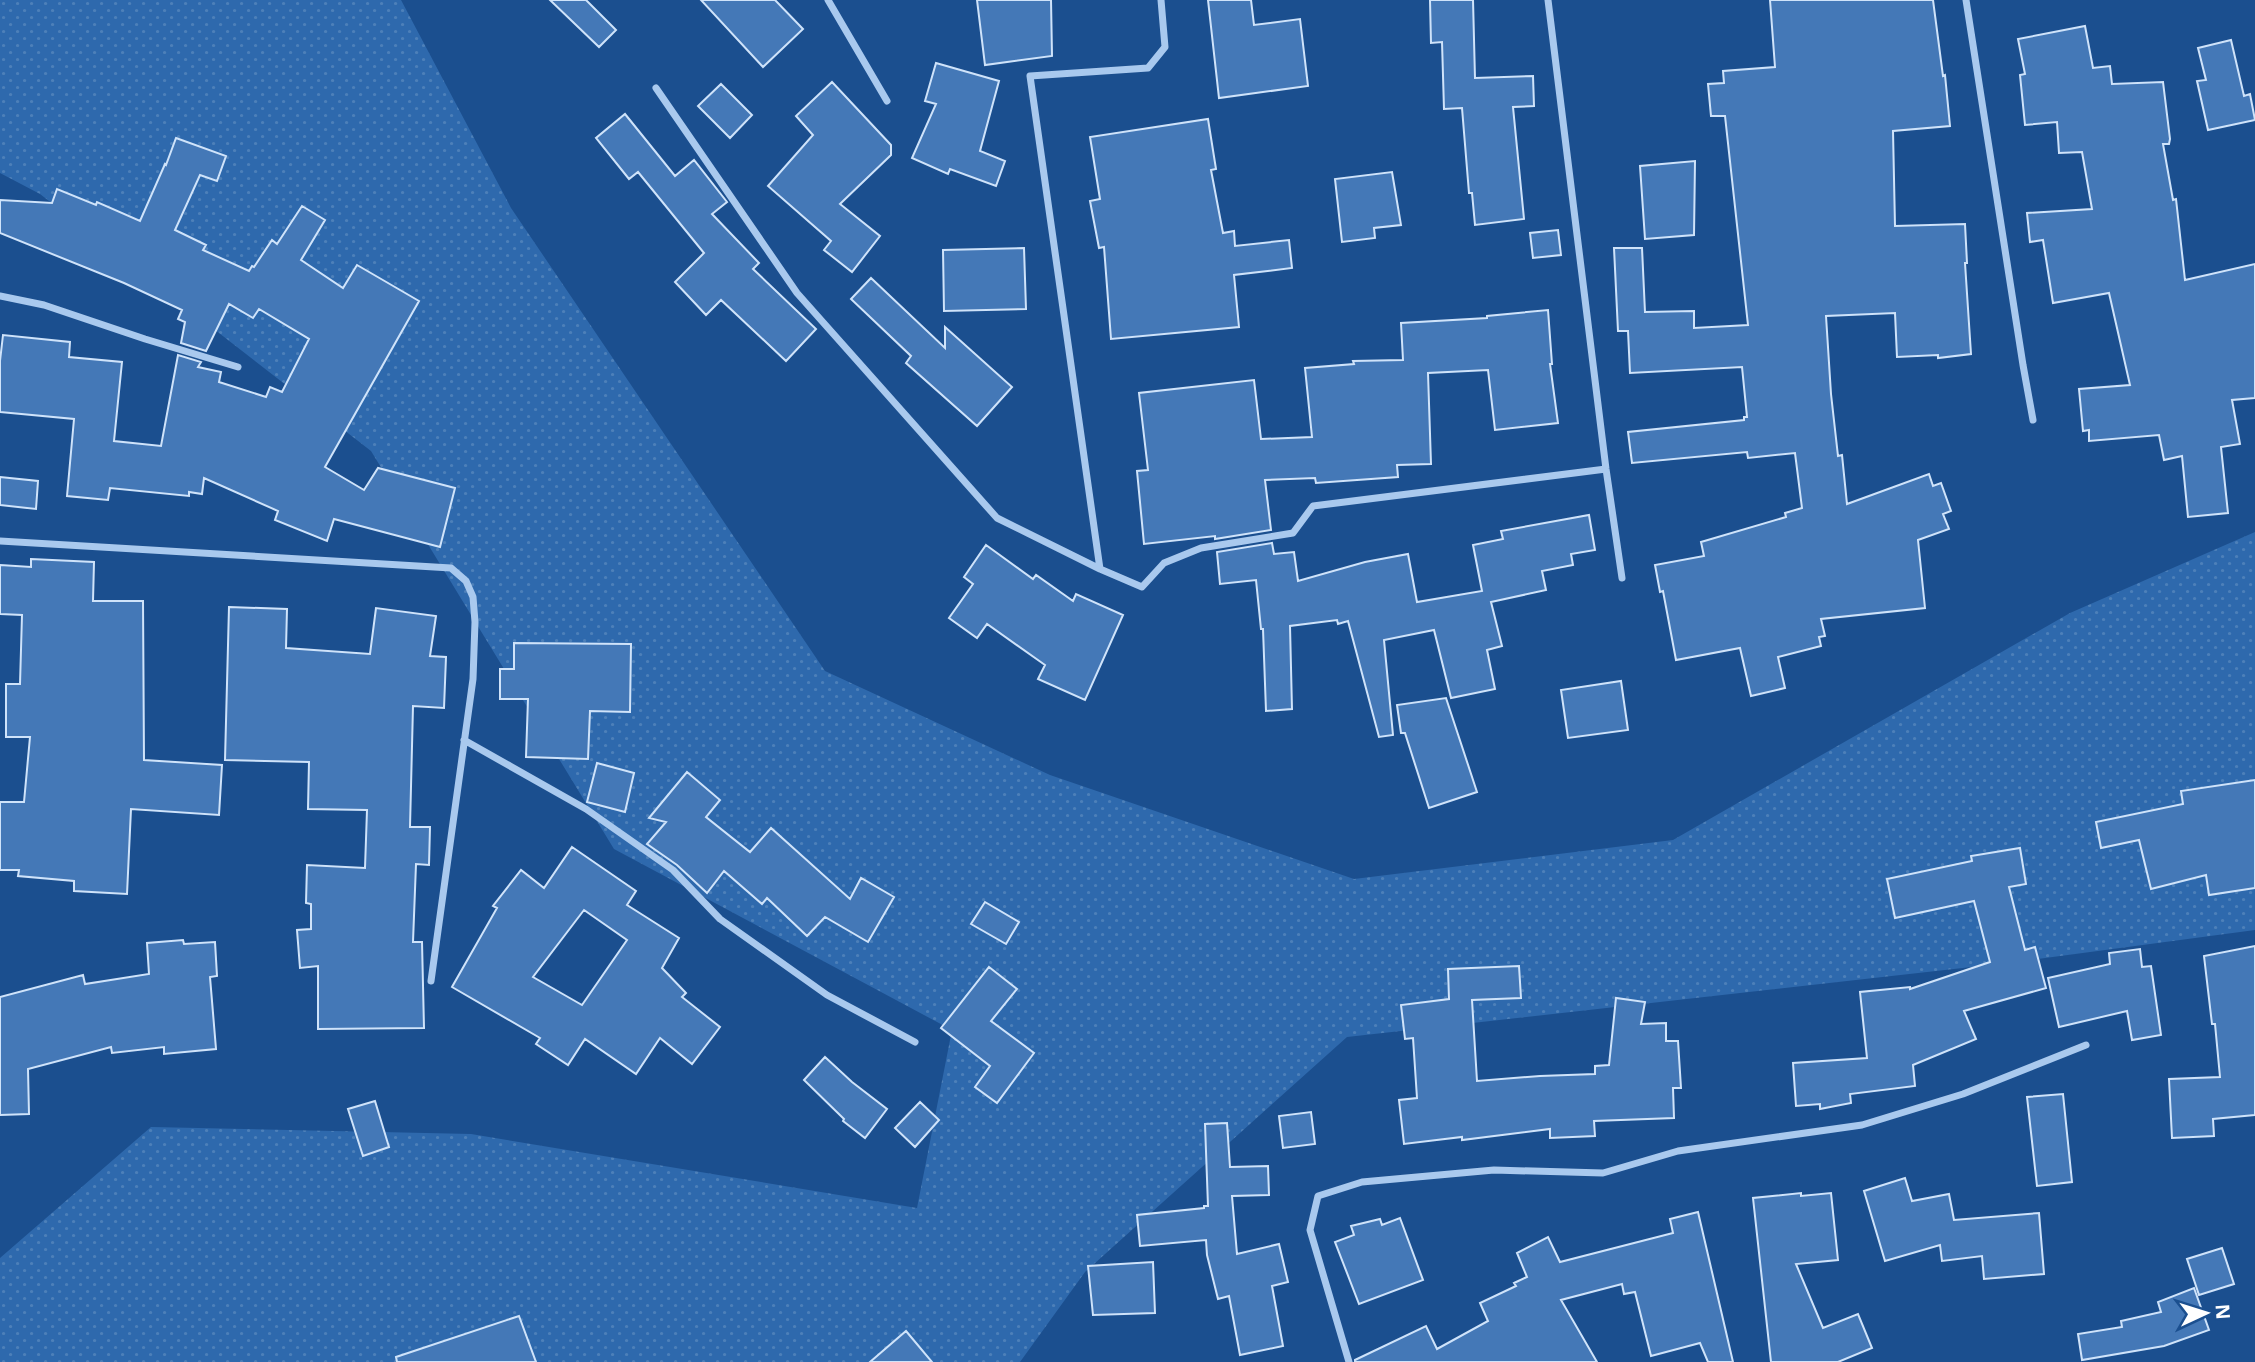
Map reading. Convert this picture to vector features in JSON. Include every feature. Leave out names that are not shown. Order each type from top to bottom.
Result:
[{"type":"street","points":[[828,0],[887,101]]},
{"type":"street","points":[[1100,569],[1030,76],[1148,68],[1165,47],[1161,0]]},
{"type":"street","points":[[1548,0],[1622,579]]},
{"type":"street","points":[[1966,0],[2033,420]]},
{"type":"street","points":[[656,88],[797,293],[997,518],[1143,587],[1164,563],[1201,548],[1293,533],[1313,506],[1606,469]]},
{"type":"street","points":[[0,296],[44,305],[238,367]]},
{"type":"street","points":[[0,541],[451,568],[466,581],[473,597],[475,622],[472,679],[431,981]]},
{"type":"street","points":[[464,740],[586,809],[673,870],[720,919],[816,987],[915,1042]]},
{"type":"street","points":[[1349,1362],[1310,1230],[1318,1196],[1362,1182],[1481,1171],[1603,1172],[1678,1151],[1862,1125],[1963,1094],[2086,1045]]},
{"type":"shaded area","points":[[0,0],[401,0],[511,208],[825,671],[1050,775],[1354,879],[1673,840],[2070,613],[2255,532],[2255,930],[2016,962],[1347,1037],[1085,1272],[1020,1362],[0,1362],[0,1258],[151,1127],[471,1134],[917,1208],[952,1030],[614,849],[371,451],[40,194],[0,173]]},
{"type":"building","points":[[550,0],[586,0],[616,30],[599,47]]},
{"type":"building","points":[[701,0],[775,0],[803,29],[763,67]]},
{"type":"building","points":[[977,0],[1051,0],[1052,56],[985,65]]},
{"type":"building","points":[[1208,0],[1251,0],[1254,25],[1300,19],[1308,86],[1219,98]]},
{"type":"building","points":[[1430,0],[1473,0],[1475,78],[1533,76],[1534,106],[1513,107],[1524,219],[1475,225],[1472,193],[1469,193],[1462,108],[1444,109],[1442,42],[1431,43]]},
{"type":"building","points":[[1770,0],[1933,0],[1950,126],[1893,131],[1895,226],[1965,224],[1971,354],[1938,358],[1938,355],[1897,357],[1895,313],[1826,316],[1831,394],[1838,456],[1842,455],[1847,504],[1929,474],[1933,486],[1941,483],[1951,511],[1943,514],[1949,529],[1918,540],[1925,608],[1821,619],[1825,636],[1819,637],[1821,646],[1778,657],[1785,688],[1751,696],[1740,648],[1676,660],[1663,591],[1660,592],[1655,565],[1704,556],[1701,542],[1786,517],[1785,513],[1802,508],[1795,453],[1748,458],[1747,452],[1632,463],[1628,432],[1744,420],[1744,417],[1747,417],[1742,367],[1630,373],[1628,331],[1618,331],[1614,248],[1642,248],[1645,312],[1694,311],[1694,328],[1748,325],[1725,116],[1711,116],[1708,84],[1724,83],[1723,71],[1775,67]]},
{"type":"building","points":[[2085,26],[2093,68],[2110,66],[2112,84],[2163,82],[2170,139],[2169,144],[2163,144],[2173,200],[2176,199],[2185,280],[2255,264],[2255,398],[2232,400],[2240,444],[2221,447],[2228,513],[2188,517],[2182,456],[2164,460],[2159,435],[2089,441],[2089,430],[2083,431],[2079,389],[2130,385],[2109,293],[2053,303],[2043,240],[2030,242],[2027,213],[2092,209],[2082,152],[2059,153],[2057,122],[2025,125],[2020,75],[2025,74],[2018,39]]},
{"type":"building","points":[[2231,40],[2244,96],[2250,94],[2255,120],[2208,130],[2197,81],[2206,80],[2198,48]]},
{"type":"building","points":[[936,63],[999,81],[980,151],[1005,161],[996,186],[950,169],[948,174],[912,158],[936,104],[925,101]]},
{"type":"building","points":[[832,82],[891,145],[891,155],[840,204],[880,236],[852,272],[824,250],[831,241],[768,186],[813,135],[796,116]]},
{"type":"building","points":[[721,84],[752,115],[730,138],[698,106]]},
{"type":"building","points":[[625,114],[675,176],[694,160],[727,202],[712,214],[759,263],[753,269],[816,329],[786,361],[721,300],[706,315],[675,282],[704,253],[638,172],[629,179],[596,138]]},
{"type":"building","points":[[1208,119],[1216,169],[1211,170],[1223,233],[1234,231],[1235,246],[1289,240],[1292,268],[1234,275],[1239,327],[1111,339],[1104,247],[1099,248],[1090,201],[1100,199],[1090,137]]},
{"type":"building","points":[[176,138],[226,156],[217,181],[200,175],[175,230],[206,245],[203,250],[249,271],[272,240],[277,244],[302,206],[325,220],[301,260],[343,288],[357,265],[419,301],[325,467],[364,490],[378,468],[455,488],[440,547],[334,519],[327,541],[275,520],[278,511],[204,478],[202,494],[189,492],[189,496],[110,488],[108,500],[67,496],[74,419],[0,412],[3,335],[70,342],[69,357],[122,362],[114,441],[161,446],[178,355],[201,362],[198,367],[221,372],[219,382],[266,397],[270,387],[282,392],[309,339],[259,309],[253,318],[229,304],[206,351],[181,343],[185,322],[178,319],[182,310],[124,283],[0,233],[0,200],[52,203],[57,189],[96,205],[97,202],[140,221]]},
{"type":"building","points":[[1695,161],[1694,235],[1645,239],[1640,166]]},
{"type":"building","points":[[1392,172],[1401,225],[1374,228],[1375,238],[1342,242],[1335,179]]},
{"type":"building","points":[[1558,230],[1561,255],[1533,258],[1530,233]]},
{"type":"building","points":[[1024,248],[1026,309],[944,311],[943,250]]},
{"type":"building","points":[[871,278],[945,348],[945,327],[1012,387],[977,426],[906,363],[911,356],[851,299]]},
{"type":"building","points":[[1548,310],[1550,364],[1558,423],[1495,430],[1488,370],[1428,373],[1431,464],[1397,465],[1398,477],[1316,483],[1315,478],[1265,480],[1271,530],[1215,539],[1215,536],[1144,544],[1137,471],[1148,470],[1139,393],[1254,380],[1261,439],[1312,437],[1305,368],[1354,364],[1353,361],[1403,360],[1401,323],[1487,318]]},
{"type":"building","points":[[0,477],[38,481],[36,509],[0,505]]},
{"type":"building","points":[[1589,515],[1595,550],[1571,554],[1573,565],[1542,571],[1546,590],[1491,602],[1502,646],[1487,650],[1495,689],[1451,698],[1434,630],[1384,640],[1393,735],[1379,737],[1348,621],[1338,624],[1337,620],[1290,626],[1292,709],[1266,711],[1263,629],[1256,580],[1220,584],[1217,552],[1272,543],[1274,554],[1294,552],[1298,581],[1365,562],[1408,554],[1417,602],[1482,591],[1473,545],[1503,539],[1501,531]]},
{"type":"building","points":[[986,545],[1033,579],[1036,575],[1073,601],[1076,594],[1123,615],[1085,700],[1038,679],[1045,665],[987,624],[977,638],[949,618],[973,584],[964,577]]},
{"type":"building","points":[[31,559],[94,562],[93,601],[143,601],[144,760],[222,765],[219,815],[131,809],[127,894],[74,891],[74,881],[18,876],[19,870],[0,870],[0,802],[24,802],[30,737],[6,737],[6,684],[20,684],[22,615],[0,614],[0,565],[31,567]]},
{"type":"building","points":[[229,607],[287,609],[286,648],[370,654],[376,608],[436,616],[430,656],[446,657],[444,708],[413,706],[410,827],[430,827],[429,865],[416,864],[413,942],[422,942],[424,1028],[318,1029],[318,966],[300,968],[297,930],[311,929],[311,904],[306,903],[307,865],[365,868],[367,810],[308,809],[309,762],[225,760]]},
{"type":"building","points":[[514,643],[631,644],[630,712],[590,711],[588,759],[526,757],[528,699],[500,699],[500,669],[514,669]]},
{"type":"building","points":[[1621,681],[1628,730],[1568,738],[1561,690]]},
{"type":"building","points":[[1446,698],[1477,792],[1429,808],[1405,733],[1401,733],[1397,705]]},
{"type":"building","points":[[597,763],[634,773],[625,812],[587,802]]},
{"type":"building","points":[[687,772],[720,800],[706,817],[750,852],[771,828],[850,899],[861,878],[894,897],[868,942],[825,917],[807,936],[767,898],[762,904],[724,871],[707,893],[677,865],[647,844],[666,822],[649,818]]},
{"type":"building","points":[[2255,780],[2255,888],[2209,895],[2206,875],[2151,889],[2139,840],[2101,848],[2096,822],[2183,804],[2181,791]]},
{"type":"building","points":[[572,847],[636,891],[627,905],[679,938],[662,968],[686,993],[682,997],[720,1027],[692,1064],[660,1038],[636,1074],[585,1039],[568,1065],[536,1044],[540,1038],[452,987],[497,908],[493,906],[521,870],[544,888]],"holes":[[[584,910],[627,940],[582,1005],[533,977]]]},
{"type":"building","points":[[2020,848],[2026,884],[2009,887],[2025,950],[2035,947],[2046,988],[1964,1011],[1976,1039],[1913,1065],[1915,1086],[1850,1094],[1851,1103],[1820,1109],[1820,1104],[1796,1106],[1793,1063],[1867,1058],[1860,992],[1910,989],[1990,962],[1974,901],[1895,918],[1887,879],[1972,861],[1971,856]]},
{"type":"building","points":[[985,902],[1019,922],[1006,944],[971,924]]},
{"type":"building","points":[[183,940],[184,944],[215,942],[217,976],[210,977],[216,1049],[164,1054],[164,1047],[112,1053],[111,1047],[28,1069],[29,1114],[0,1115],[0,997],[83,975],[85,984],[149,974],[147,943]]},
{"type":"building","points":[[2255,946],[2255,1115],[2213,1119],[2214,1136],[2172,1138],[2169,1079],[2220,1077],[2204,956]]},
{"type":"building","points":[[2140,949],[2142,967],[2151,966],[2161,1035],[2132,1040],[2127,1011],[2059,1027],[2048,978],[2110,964],[2109,953]]},
{"type":"building","points":[[1519,966],[1521,998],[1472,1000],[1477,1081],[1595,1074],[1595,1066],[1609,1065],[1616,998],[1645,1002],[1641,1024],[1666,1023],[1666,1041],[1678,1041],[1681,1088],[1673,1088],[1674,1118],[1594,1121],[1595,1136],[1550,1138],[1550,1129],[1404,1144],[1399,1100],[1417,1098],[1413,1038],[1405,1039],[1401,1005],[1449,999],[1448,969]]},
{"type":"building","points":[[989,967],[1017,989],[991,1021],[1034,1053],[997,1103],[975,1087],[990,1066],[941,1028]]},
{"type":"building","points":[[825,1057],[887,1109],[865,1138],[843,1121],[844,1119],[804,1080]]},
{"type":"building","points":[[2063,1094],[2072,1182],[2037,1186],[2027,1097]]},
{"type":"building","points":[[375,1101],[389,1147],[363,1156],[348,1109]]},
{"type":"building","points":[[920,1102],[939,1120],[915,1147],[895,1128]]},
{"type":"building","points":[[1311,1112],[1315,1144],[1283,1148],[1279,1116]]},
{"type":"building","points":[[1227,1123],[1230,1167],[1268,1166],[1269,1195],[1232,1196],[1237,1254],[1279,1244],[1288,1282],[1272,1286],[1283,1346],[1240,1355],[1229,1296],[1218,1299],[1206,1240],[1140,1246],[1137,1215],[1208,1206],[1205,1124]]},
{"type":"building","points":[[1905,1178],[1912,1201],[1949,1194],[1954,1220],[2039,1213],[2044,1274],[1984,1279],[1982,1256],[1942,1261],[1940,1245],[1885,1261],[1864,1191]]},
{"type":"building","points":[[1801,1193],[1801,1196],[1831,1193],[1838,1260],[1796,1264],[1823,1328],[1858,1314],[1872,1348],[1838,1362],[1771,1362],[1753,1198]]},
{"type":"building","points":[[1698,1212],[1733,1362],[1708,1362],[1700,1343],[1651,1356],[1635,1292],[1624,1294],[1622,1284],[1561,1300],[1597,1362],[1355,1362],[1426,1326],[1437,1349],[1488,1321],[1480,1303],[1516,1286],[1514,1283],[1527,1277],[1517,1253],[1548,1237],[1560,1262],[1673,1233],[1670,1219]]},
{"type":"building","points":[[1400,1218],[1423,1280],[1359,1304],[1335,1242],[1354,1235],[1351,1226],[1380,1219],[1382,1225]]},
{"type":"building","points":[[2222,1248],[2234,1284],[2199,1295],[2187,1259]]},
{"type":"building","points":[[1153,1262],[1155,1313],[1093,1315],[1088,1266]]},
{"type":"building","points":[[2194,1288],[2209,1330],[2164,1346],[2082,1360],[2078,1334],[2122,1327],[2121,1321],[2161,1312],[2158,1302]]},
{"type":"building","points":[[519,1316],[536,1362],[397,1362],[396,1357]]},
{"type":"building","points":[[906,1331],[932,1362],[870,1362]]}]
